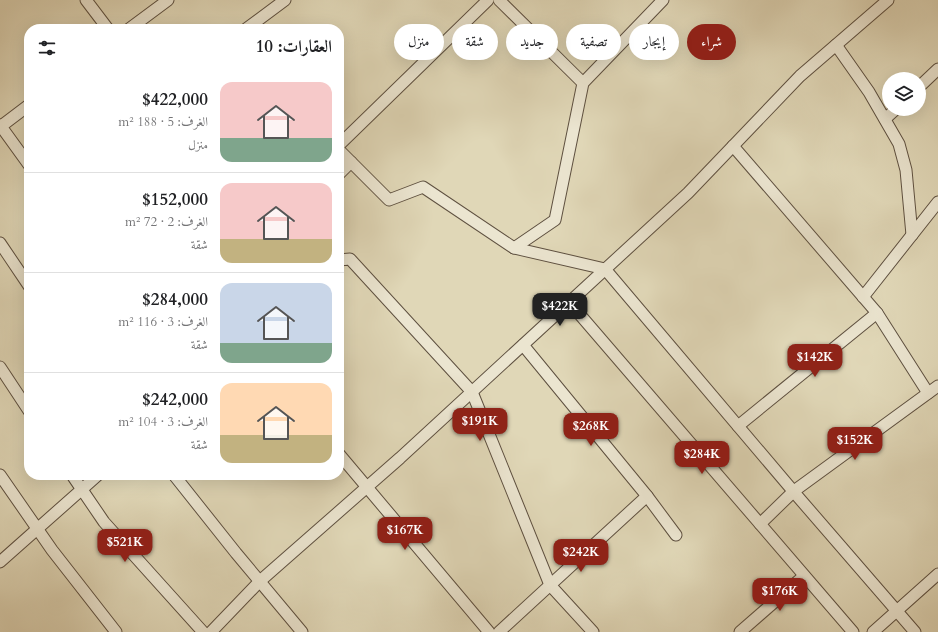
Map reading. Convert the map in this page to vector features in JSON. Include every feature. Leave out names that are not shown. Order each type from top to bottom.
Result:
[{"type":"street","points":[[86,0],[104,24]]},
{"type":"street","points":[[253,24],[285,0]]},
{"type":"street","points":[[344,141],[488,0]]},
{"type":"street","points":[[499,0],[583,83]]},
{"type":"street","points":[[514,248],[555,220],[583,83],[663,0]]},
{"type":"street","points":[[211,632],[260,581],[367,488],[688,193],[800,76],[888,0]]},
{"type":"street","points":[[135,24],[164,1]]},
{"type":"street","points":[[836,45],[869,92],[899,144],[906,170],[912,235]]},
{"type":"street","points":[[926,81],[938,70]]},
{"type":"street","points":[[24,109],[0,126],[24,158]]},
{"type":"street","points":[[884,119],[888,116]]},
{"type":"street","points":[[733,146],[877,313],[928,393]]},
{"type":"street","points":[[344,155],[389,200],[423,187],[514,248],[605,269],[915,632]]},
{"type":"street","points":[[344,169],[351,162]]},
{"type":"street","points":[[863,297],[938,202]]},
{"type":"street","points":[[0,243],[24,279]]},
{"type":"street","points":[[344,260],[350,260],[472,392],[550,585],[593,632]]},
{"type":"street","points":[[569,302],[853,632]]},
{"type":"street","points":[[738,426],[877,313]]},
{"type":"street","points":[[522,345],[647,496],[676,535]]},
{"type":"street","points":[[0,367],[24,403]]},
{"type":"street","points":[[760,524],[794,491],[938,386]]},
{"type":"street","points":[[344,460],[489,632]]},
{"type":"street","points":[[0,475],[52,550],[116,632]]},
{"type":"street","points":[[76,480],[104,522],[203,632]]},
{"type":"street","points":[[0,562],[92,480]]},
{"type":"street","points":[[178,480],[302,632]]},
{"type":"street","points":[[499,632],[647,496]]},
{"type":"street","points":[[873,632],[938,574]]},
{"type":"street","points":[[740,632],[804,576]]}]
